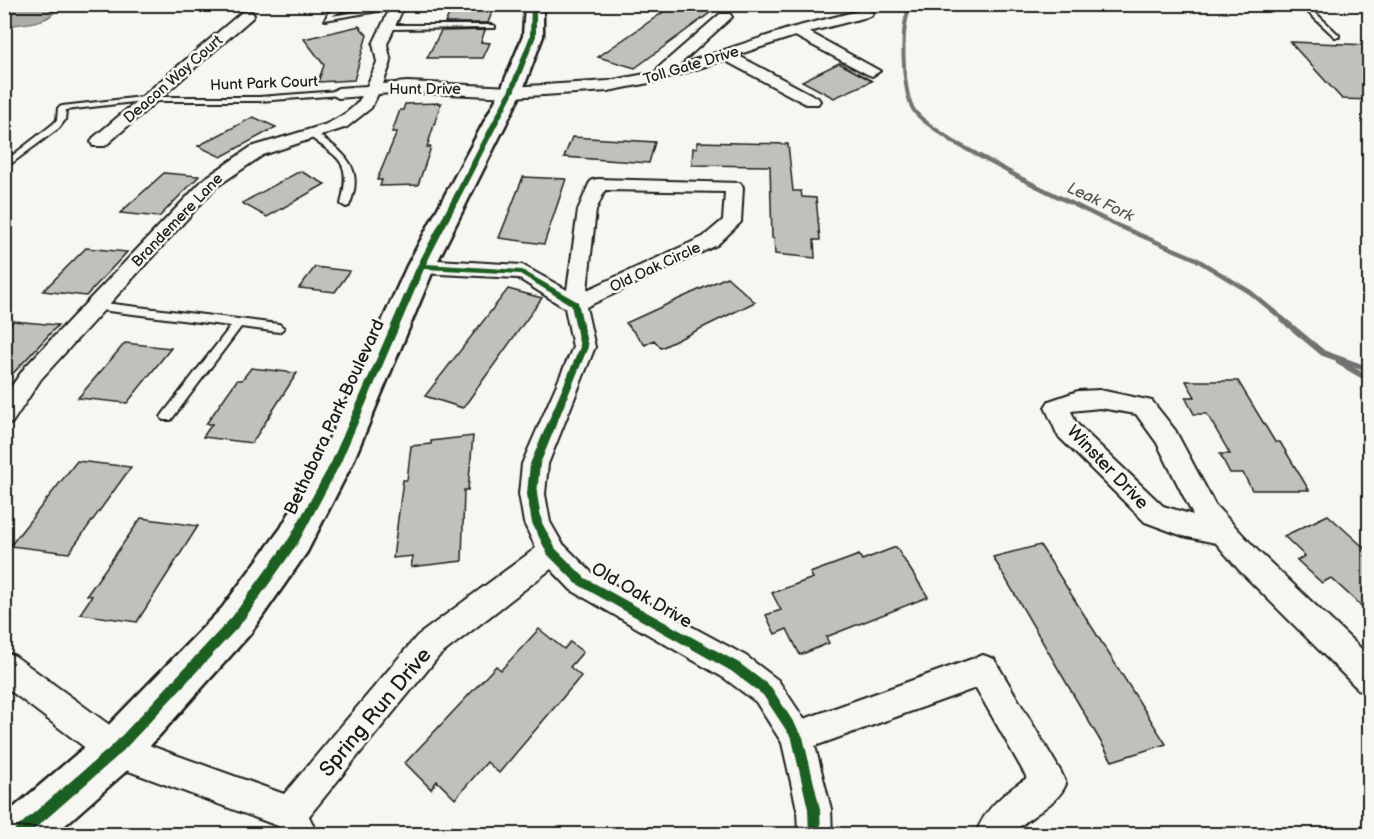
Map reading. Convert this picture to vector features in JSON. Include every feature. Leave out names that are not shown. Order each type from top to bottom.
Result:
[{"type":"street","name":"Bethabara Park Boulevard","points":[[20,834],[116,750],[236,621],[294,540],[335,464],[422,266],[511,92],[533,36],[534,4]]},
{"type":"street","name":"Brandemere Lane","points":[[4,416],[33,373],[210,183],[229,168],[270,146],[313,135],[341,124],[358,111],[373,90],[382,70],[384,62],[380,44],[398,6]]},
{"type":"street","name":"Toll Gate Drive","points":[[511,92],[585,88],[654,78],[796,31],[866,13]]},
{"type":"street","name":"Deacon Way Court","points":[[99,142],[247,15]]},
{"type":"street","points":[[654,78],[725,17]]},
{"type":"street","points":[[796,31],[873,71]]},
{"type":"street","points":[[726,55],[812,101]]},
{"type":"street","name":"Hunt Drive","points":[[338,93],[425,87],[511,92]]},
{"type":"street","name":"Old Oak Circle","points":[[598,184],[734,187],[732,222],[710,242],[575,304],[587,210],[598,184]]},
{"type":"street","points":[[422,266],[522,272],[575,304]]},
{"type":"street","name":"Old Oak Drive","points":[[575,304],[584,347],[535,464],[532,494],[537,523],[552,552],[581,581],[735,667],[767,691],[797,737],[813,809],[815,834]]},
{"type":"street","name":"Winster Drive","points":[[1224,533],[1183,524],[1154,514],[1067,429],[1058,407],[1072,400],[1106,399],[1144,406],[1166,437],[1206,513],[1224,533],[1249,561],[1370,678]]},
{"type":"street","name":"Spring Run Drive","points":[[295,824],[429,646],[552,552]]},
{"type":"street","points":[[4,667],[116,750],[295,824]]},
{"type":"street","points":[[797,737],[983,670],[1049,784],[1016,805],[999,822],[993,834]]},
{"type":"lane","points":[[350,4],[336,10],[327,19],[398,6]]},
{"type":"lane","points":[[1302,4],[1337,36]]},
{"type":"lane","points":[[387,27],[493,27]]},
{"type":"lane","name":"Hunt Park Court","points":[[4,167],[56,126],[61,120],[62,108],[151,99],[259,99],[338,93]]},
{"type":"lane","points":[[313,135],[346,161],[351,173],[346,204]]},
{"type":"lane","points":[[96,306],[279,328]]},
{"type":"lane","points":[[167,417],[238,324]]},
{"type":"shaded area","points":[[5,4],[58,4],[55,11],[44,19],[5,26]]},
{"type":"building","points":[[454,4],[495,4],[488,23],[445,23]]},
{"type":"building","points":[[675,4],[711,12],[635,68],[598,57]]},
{"type":"building","points":[[359,26],[367,35],[354,80],[318,82],[324,65],[304,39]]},
{"type":"building","points":[[485,30],[481,42],[490,43],[483,58],[427,58],[441,31]]},
{"type":"building","points":[[1290,42],[1370,45],[1370,100],[1342,99]]},
{"type":"building","points":[[839,63],[872,81],[834,98],[802,81]]},
{"type":"building","points":[[441,103],[427,147],[431,147],[418,185],[380,186],[382,180],[377,180],[397,132],[392,132],[400,110],[403,110],[405,104]]},
{"type":"building","points":[[253,117],[276,127],[221,157],[198,146]]},
{"type":"building","points":[[572,137],[655,142],[649,163],[564,157]]},
{"type":"building","points":[[697,142],[788,144],[793,191],[801,191],[802,197],[816,198],[820,240],[814,240],[815,258],[775,254],[774,238],[772,238],[770,166],[692,165],[693,148],[697,148]]},
{"type":"building","points":[[300,171],[325,184],[267,217],[242,203]]},
{"type":"building","points":[[164,173],[199,176],[159,217],[120,213]]},
{"type":"building","points":[[523,177],[566,179],[544,244],[499,238]]},
{"type":"building","points":[[86,248],[127,252],[86,296],[43,291]]},
{"type":"building","points":[[315,267],[350,271],[335,292],[299,288]]},
{"type":"building","points":[[727,277],[755,302],[661,348],[654,340],[645,345],[626,323]]},
{"type":"building","points":[[508,289],[542,298],[463,408],[425,396]]},
{"type":"building","points":[[13,321],[58,325],[4,383],[4,330]]},
{"type":"building","points":[[125,343],[171,348],[127,403],[78,398]]},
{"type":"building","points":[[251,368],[297,373],[252,443],[203,437],[212,424],[206,424],[237,380],[242,380]]},
{"type":"building","points":[[1186,381],[1238,381],[1275,442],[1280,442],[1309,490],[1252,490],[1243,473],[1230,473],[1220,454],[1230,454],[1207,414],[1194,414],[1185,397],[1195,397]]},
{"type":"building","points":[[473,436],[468,490],[464,490],[462,561],[411,567],[413,556],[393,558],[403,480],[407,480],[411,446]]},
{"type":"building","points":[[77,461],[131,467],[69,553],[10,546]]},
{"type":"building","points":[[1328,515],[1370,553],[1370,614],[1331,578],[1322,583],[1297,560],[1305,556],[1284,536]]},
{"type":"building","points":[[141,518],[198,526],[137,622],[80,614],[92,596],[87,595]]},
{"type":"building","points":[[1040,545],[1166,744],[1112,761],[993,557]]},
{"type":"building","points":[[896,547],[928,597],[826,637],[829,643],[800,655],[787,629],[775,634],[766,615],[781,610],[772,593],[813,578],[810,573],[859,555],[862,560]]},
{"type":"building","points":[[539,629],[564,649],[570,642],[583,652],[570,667],[581,676],[499,773],[487,762],[455,799],[437,781],[431,789],[405,763],[496,666],[501,670]]},
{"type":"waterway","name":"Leak Fork","points":[[912,4],[905,25],[904,40],[904,72],[909,100],[920,118],[952,141]]},
{"type":"waterway","name":"Leak Fork","points":[[950,140],[1022,179],[1114,224],[1194,258],[1250,292],[1284,320]]},
{"type":"waterway","name":"Leak Fork","points":[[1282,319],[1323,353],[1370,370]]},
{"type":"waterway","points":[[1339,362],[1370,380]]},
{"type":"cycle path","points":[[20,834],[116,750],[236,621],[294,540],[335,464],[421,266],[511,92],[533,36],[534,4]]},
{"type":"cycle path","points":[[421,266],[522,272],[575,304],[584,347],[535,464],[532,494],[537,523],[552,552],[581,581],[735,667],[767,691],[797,737],[814,809],[815,834]]}]
